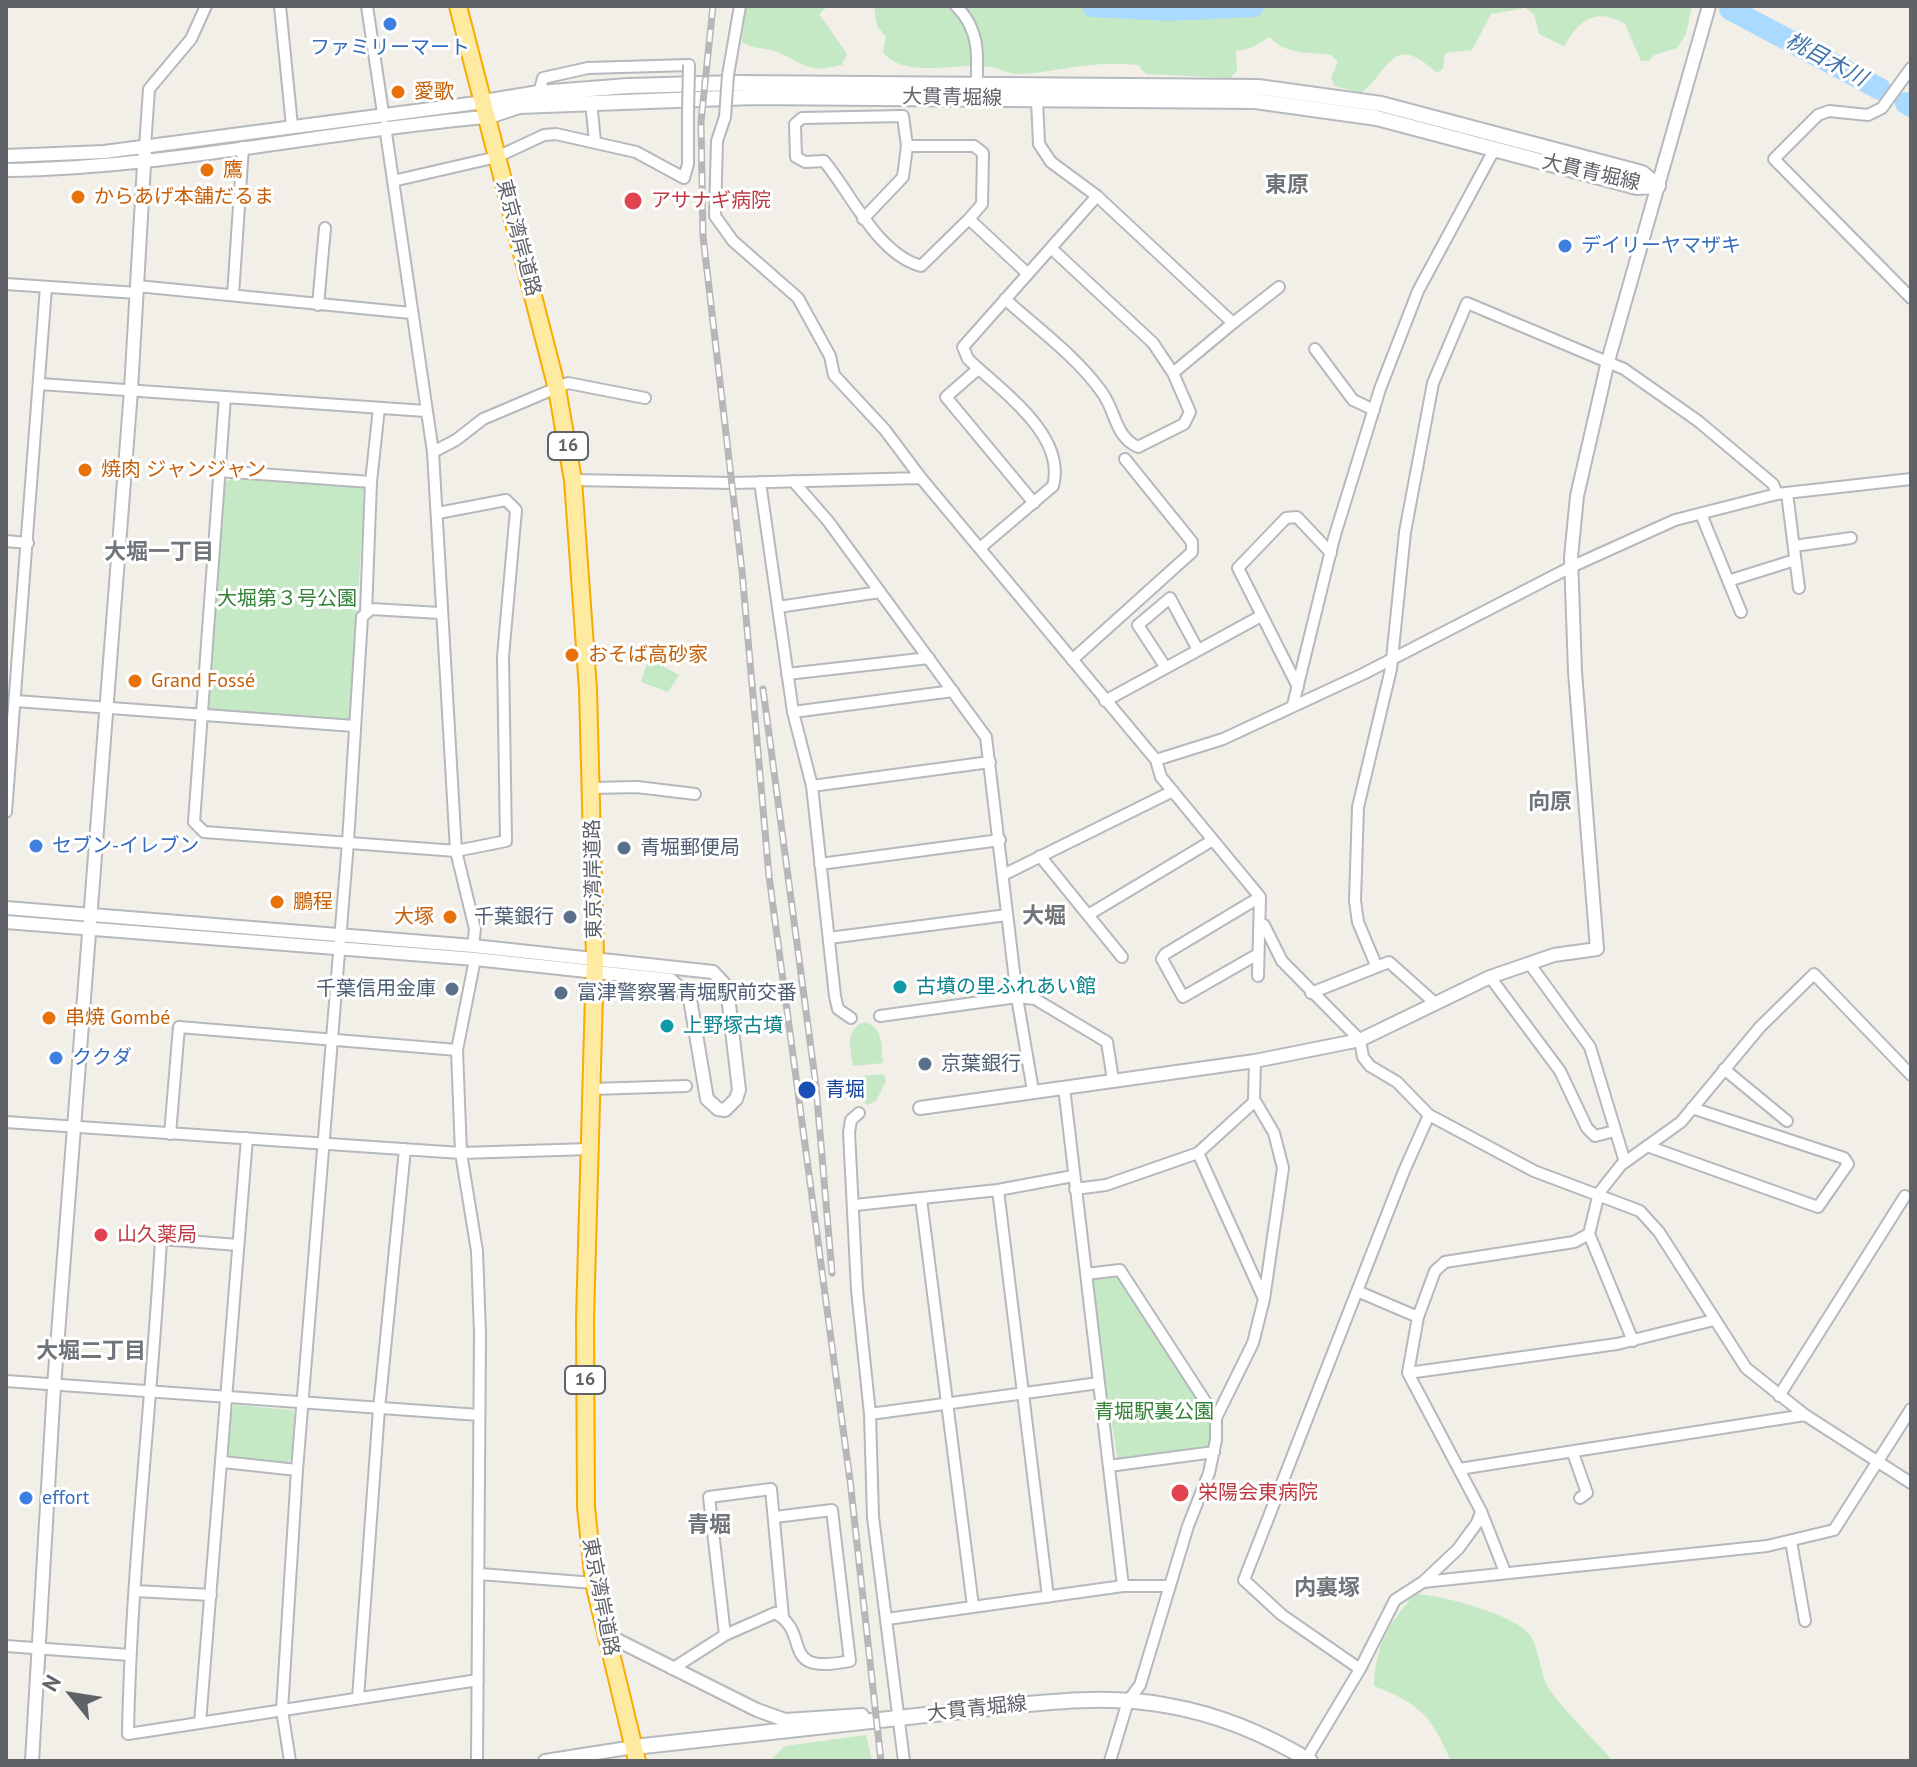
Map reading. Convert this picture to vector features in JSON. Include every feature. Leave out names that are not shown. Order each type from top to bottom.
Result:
[{"type":"highway","name":"東京湾岸道路","points":[[458,6],[557,389],[573,480],[592,788],[595,966],[585,1319],[586,1507],[594,1583],[636,1754]]},
{"type":"main road","name":"大貫青堀線","points":[[485,110],[539,93],[659,85],[976,90],[1037,100],[1255,101],[1377,118],[1637,187],[1658,186]]},
{"type":"main road","name":"大貫青堀線","points":[[485,110],[591,102],[976,90],[1258,87],[1381,104],[1642,173],[1658,186]]},
{"type":"main road","name":"大貫青堀線","points":[[636,1754],[876,1719],[1037,1703],[1128,1701],[1169,1705],[1215,1717],[1256,1732],[1307,1760]]},
{"type":"street","points":[[32,1761],[54,1386],[131,390],[149,89],[191,39],[206,6]]},
{"type":"street","points":[[280,6],[292,126]]},
{"type":"street","points":[[367,6],[433,452],[456,851],[475,929],[457,1050],[461,1153],[477,1251],[480,1574],[477,1761]]},
{"type":"street","points":[[740,6],[728,75],[725,117],[717,141],[715,216],[733,241],[798,298],[830,356],[834,375],[885,430],[921,478],[1156,760],[1161,777],[1260,897],[1262,919],[1258,976]]},
{"type":"street","points":[[956,6],[971,20],[977,53],[976,90]]},
{"type":"street","points":[[920,1108],[1255,1061],[1360,1040],[1490,977],[1554,955],[1597,949],[1575,672],[1571,567],[1577,496],[1608,361],[1709,6]]},
{"type":"street","points":[[393,181],[497,157],[544,135],[595,141],[636,152],[684,178],[688,164],[689,65],[588,68],[543,78],[539,93]]},
{"type":"street","points":[[1911,68],[1882,108],[1868,115],[1829,111],[1818,115],[1774,159],[1911,298]]},
{"type":"street","points":[[1037,100],[1039,144],[1051,162],[1097,196],[1233,323]]},
{"type":"street","points":[[591,102],[595,141]]},
{"type":"street","points":[[6,156],[53,156],[145,147],[292,126],[485,110]]},
{"type":"street","points":[[863,219],[903,177],[907,146],[903,116],[802,118],[795,124],[796,157],[805,162],[824,161],[863,219],[909,262],[921,266],[982,204],[983,153],[974,146],[907,146]]},
{"type":"street","points":[[6,170],[144,161],[243,147],[384,119]]},
{"type":"street","points":[[233,295],[243,147]]},
{"type":"street","points":[[1293,705],[1331,553],[1374,410],[1418,291],[1494,150]]},
{"type":"street","points":[[980,548],[1053,486],[1057,473],[1049,446],[1030,419],[978,369],[963,347],[1097,196]]},
{"type":"street","points":[[969,219],[1028,274]]},
{"type":"street","points":[[318,305],[325,228]]},
{"type":"street","points":[[1005,299],[1091,378],[1104,394],[1118,429],[1128,442],[1138,447],[1184,424],[1190,412],[1173,373],[1153,343],[1051,248]]},
{"type":"street","points":[[6,284],[233,295],[411,313]]},
{"type":"street","points":[[6,812],[46,287]]},
{"type":"street","points":[[1173,373],[1279,287]]},
{"type":"street","points":[[1376,965],[1358,922],[1355,869],[1358,807],[1391,669],[1405,532],[1433,383],[1467,303],[1565,347],[1608,361],[1698,421],[1773,484],[1782,493],[1794,546],[1799,588]]},
{"type":"street","points":[[1315,349],[1353,400],[1374,410]]},
{"type":"street","points":[[978,369],[946,397],[1034,503]]},
{"type":"street","points":[[433,452],[456,440],[483,419],[579,383],[645,398]]},
{"type":"street","points":[[40,384],[425,411]]},
{"type":"street","points":[[225,397],[194,822],[204,832],[456,851],[506,841],[503,657],[516,510],[506,500],[438,513]]},
{"type":"street","points":[[290,1761],[282,1710],[297,1470],[340,951],[362,617],[366,612],[371,482],[379,408]]},
{"type":"street","points":[[1072,660],[1192,552],[1192,542],[1125,459]]},
{"type":"street","points":[[218,471],[371,482]]},
{"type":"street","points":[[573,480],[760,482],[921,478]]},
{"type":"street","points":[[1156,760],[1223,739],[1571,567],[1675,520],[1782,493],[1911,479]]},
{"type":"street","points":[[793,481],[828,521],[986,737],[1017,997],[1033,1091]]},
{"type":"street","points":[[760,482],[793,712],[812,786],[838,1009],[851,1018]]},
{"type":"street","points":[[1701,514],[1741,612]]},
{"type":"street","points":[[1298,687],[1238,568],[1286,518],[1297,517],[1331,553]]},
{"type":"street","points":[[1794,546],[1851,538]]},
{"type":"street","points":[[6,541],[28,543]]},
{"type":"street","points":[[1728,581],[1795,560]]},
{"type":"street","points":[[778,607],[880,592]]},
{"type":"street","points":[[1166,668],[1138,625],[1170,598],[1198,650]]},
{"type":"street","points":[[366,612],[440,613]]},
{"type":"street","points":[[1105,701],[1261,616]]},
{"type":"street","points":[[787,674],[929,658]]},
{"type":"street","points":[[793,712],[953,691]]},
{"type":"street","points":[[16,701],[104,710],[354,726]]},
{"type":"street","points":[[812,786],[990,762]]},
{"type":"street","points":[[592,788],[637,787],[695,794]]},
{"type":"street","points":[[1003,875],[1173,791]]},
{"type":"street","points":[[820,864],[1000,840]]},
{"type":"street","points":[[1088,915],[1213,840]]},
{"type":"street","points":[[1040,856],[1122,957]]},
{"type":"street","points":[[1258,954],[1183,997],[1162,959],[1165,954],[1260,897]]},
{"type":"street","points":[[6,908],[341,936],[595,966],[671,980],[686,992],[707,1099],[718,1109],[731,1107],[739,1090],[727,987],[721,977],[674,965],[595,966]]},
{"type":"street","points":[[829,938],[1007,915]]},
{"type":"street","points":[[1262,919],[1282,961],[1360,1040],[1363,1057],[1370,1066],[1397,1082],[1429,1115],[1534,1171],[1640,1211],[1659,1232],[1746,1368],[1805,1415],[1911,1483]]},
{"type":"street","points":[[6,922],[340,951],[474,952]]},
{"type":"street","points":[[1311,993],[1389,962],[1436,1004]]},
{"type":"street","points":[[1529,963],[1590,1047],[1625,1162]]},
{"type":"street","points":[[1633,1341],[1589,1234],[1599,1193],[1625,1162],[1681,1122],[1724,1069],[1814,974],[1911,1075]]},
{"type":"street","points":[[1490,977],[1560,1071],[1587,1128],[1595,1136],[1615,1131]]},
{"type":"street","points":[[880,1016],[1017,997],[1035,999],[1107,1042],[1113,1080]]},
{"type":"street","points":[[170,1134],[179,1027],[457,1050]]},
{"type":"street","points":[[1110,1761],[1128,1701],[1140,1685],[1214,1452],[1216,1418],[1253,1343],[1264,1299],[1283,1168],[1274,1133],[1255,1101],[1255,1061]]},
{"type":"street","points":[[1724,1069],[1787,1121]]},
{"type":"street","points":[[592,1089],[686,1086]]},
{"type":"street","points":[[1064,1087],[1123,1586]]},
{"type":"street","points":[[1075,1189],[1106,1185],[1198,1153],[1255,1101]]},
{"type":"street","points":[[1647,1146],[1818,1207],[1848,1164],[1844,1158],[1692,1108]]},
{"type":"street","points":[[859,1113],[851,1120],[849,1132],[857,1290],[870,1414],[873,1517],[896,1718],[904,1761]]},
{"type":"street","points":[[1360,1669],[1282,1615],[1244,1580],[1429,1115]]},
{"type":"street","points":[[6,1122],[461,1153],[590,1149]]},
{"type":"street","points":[[200,1723],[247,1138]]},
{"type":"street","points":[[358,1698],[379,1409],[405,1149]]},
{"type":"street","points":[[1198,1153],[1264,1299]]},
{"type":"street","points":[[855,1205],[998,1190],[1073,1176]]},
{"type":"street","points":[[998,1190],[1048,1597]]},
{"type":"street","points":[[1779,1396],[1905,1196]]},
{"type":"street","points":[[921,1199],[973,1606]]},
{"type":"street","points":[[1505,1572],[1481,1511],[1408,1373],[1418,1317],[1435,1271],[1445,1262],[1574,1242],[1589,1234]]},
{"type":"street","points":[[238,1245],[161,1239],[153,1390],[130,1655],[128,1734],[478,1680]]},
{"type":"street","points":[[1086,1274],[1120,1270],[1216,1418]]},
{"type":"street","points":[[1357,1291],[1418,1317]]},
{"type":"street","points":[[1408,1373],[1633,1341],[1714,1320]]},
{"type":"street","points":[[6,1381],[479,1415]]},
{"type":"street","points":[[870,1414],[1099,1383]]},
{"type":"street","points":[[1423,1582],[1791,1541],[1834,1530],[1911,1409]]},
{"type":"street","points":[[1459,1469],[1805,1415]]},
{"type":"street","points":[[1109,1466],[1214,1452]]},
{"type":"street","points":[[1573,1453],[1587,1493],[1580,1498]]},
{"type":"street","points":[[223,1462],[297,1470]]},
{"type":"street","points":[[725,1635],[709,1497],[771,1489],[783,1617],[802,1655],[811,1664],[824,1666],[850,1661],[832,1510],[775,1517]]},
{"type":"street","points":[[1307,1760],[1360,1669],[1395,1600],[1423,1582],[1458,1549],[1477,1523],[1481,1511]]},
{"type":"street","points":[[1791,1541],[1805,1621]]},
{"type":"street","points":[[480,1574],[594,1583]]},
{"type":"street","points":[[887,1619],[1123,1586],[1170,1586]]},
{"type":"street","points":[[135,1591],[211,1595]]},
{"type":"street","points":[[672,1669],[765,1614],[783,1617]]},
{"type":"street","points":[[605,1634],[672,1669],[785,1720],[868,1715],[876,1719]]},
{"type":"street","points":[[6,1646],[130,1655]]},
{"type":"street","points":[[545,1761],[636,1754]]},
{"type":"green space","points":[[745,6],[845,6],[826,8],[819,14],[847,54],[842,65],[808,67],[775,51],[742,42]]},
{"type":"green space","points":[[874,6],[1189,6],[1213,14],[1255,6],[1692,6],[1686,34],[1677,48],[1654,55],[1649,61],[1641,61],[1625,24],[1605,16],[1590,18],[1583,23],[1564,46],[1539,34],[1534,14],[1525,8],[1491,14],[1472,50],[1445,53],[1443,69],[1437,73],[1410,55],[1400,55],[1392,59],[1361,93],[1335,86],[1331,78],[1338,62],[1331,55],[1290,50],[1270,37],[1251,48],[1236,51],[1237,71],[1230,78],[1146,74],[1138,65],[1122,64],[1020,74],[977,66],[918,68],[893,60],[883,52],[886,37],[877,26]]},
{"type":"green space","name":"大堀第３号公園","points":[[230,479],[365,488],[350,719],[346,722],[212,710],[208,707],[225,483]]},
{"type":"green space","points":[[655,662],[679,675],[668,692],[641,682],[647,663]]},
{"type":"green space","points":[[864,1022],[878,1033],[883,1063],[853,1066],[851,1035]]},
{"type":"green space","points":[[884,1074],[886,1081],[876,1101],[867,1105],[857,1092],[854,1077]]},
{"type":"green space","name":"青堀駅裏公園","points":[[1118,1274],[1212,1420],[1210,1447],[1118,1462],[1089,1278]]},
{"type":"green space","points":[[235,1405],[292,1410],[296,1415],[291,1459],[286,1463],[231,1459],[227,1455],[231,1409]]},
{"type":"green space","points":[[1415,1594],[1476,1607],[1521,1627],[1533,1640],[1551,1692],[1613,1761],[1451,1761],[1423,1713],[1403,1699],[1374,1686],[1377,1659],[1385,1636]]},
{"type":"green space","points":[[866,1735],[872,1761],[770,1761],[785,1746]]},
{"type":"waterway","name":"桃目木川","points":[[1093,6],[1168,10],[1253,6]]},
{"type":"waterway","name":"桃目木川","points":[[1730,9],[1880,89]]},
{"type":"waterway","name":"桃目木川","points":[[1906,103],[1911,106]]},
{"type":"railway","points":[[713,6],[701,122],[703,236],[742,571],[769,876],[851,1488]]},
{"type":"railway","points":[[763,689],[816,1086],[832,1273]]},
{"type":"railway","points":[[850,1480],[881,1761]]},
{"type":"place","name":"ファミリーマート","points":[[390,24]]},
{"type":"place","name":"愛歌","points":[[398,92]]},
{"type":"place","name":"鷹","points":[[207,170]]},
{"type":"place","name":"からあげ本舗だるま","points":[[78,197]]},
{"type":"place","name":"アサナギ病院","points":[[633,201]]},
{"type":"place","name":"デイリーヤマザキ","points":[[1565,246]]},
{"type":"place","name":"焼肉 ジャンジャン","points":[[85,470]]},
{"type":"place","name":"おそば高砂家","points":[[572,655]]},
{"type":"place","name":"Grand Fossé","points":[[135,681]]},
{"type":"place","name":"セブン-イレブン","points":[[36,846]]},
{"type":"place","name":"青堀郵便局","points":[[624,848]]},
{"type":"place","name":"鵬程","points":[[277,902]]},
{"type":"place","name":"大塚","points":[[450,917]]},
{"type":"place","name":"千葉銀行","points":[[570,917]]},
{"type":"place","name":"古墳の里ふれあい館","points":[[900,987]]},
{"type":"place","name":"千葉信用金庫","points":[[452,989]]},
{"type":"place","name":"富津警察署青堀駅前交番","points":[[561,993]]},
{"type":"place","name":"串焼 Gombé","points":[[49,1018]]},
{"type":"place","name":"上野塚古墳","points":[[667,1026]]},
{"type":"place","name":"ククダ","points":[[56,1058]]},
{"type":"place","name":"京葉銀行","points":[[925,1064]]},
{"type":"place","name":"青堀","points":[[807,1090]]},
{"type":"place","name":"山久薬局","points":[[101,1235]]},
{"type":"place","name":"栄陽会東病院","points":[[1180,1493]]},
{"type":"place","name":"effort","points":[[26,1498]]},
{"type":"district","name":"東原","points":[[1287,186]]},
{"type":"district","name":"大堀一丁目","points":[[159,553]]},
{"type":"district","name":"向原","points":[[1550,803]]},
{"type":"district","name":"大堀","points":[[1044,917]]},
{"type":"district","name":"大堀二丁目","points":[[91,1352]]},
{"type":"district","name":"青堀","points":[[709,1526]]},
{"type":"district","name":"内裏塚","points":[[1327,1589]]}]
